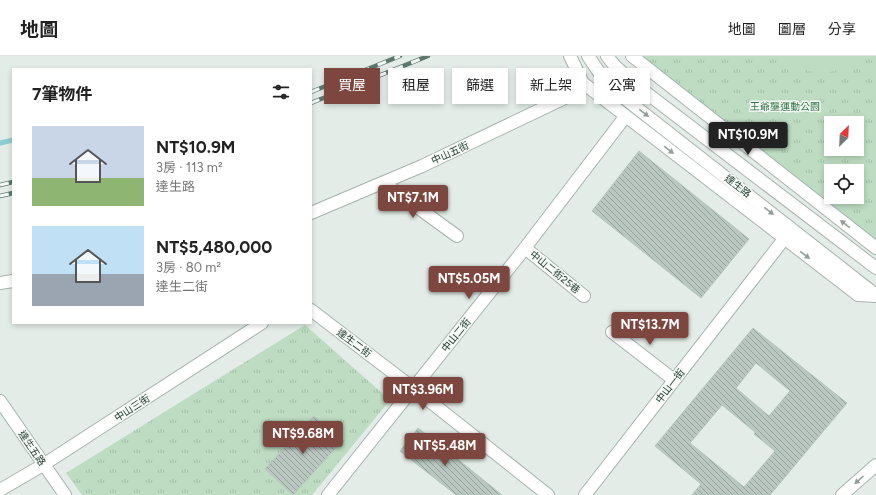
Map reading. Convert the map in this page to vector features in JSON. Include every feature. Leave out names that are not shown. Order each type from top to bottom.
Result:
[{"type":"street","points":[[570,56],[576,68]]},
{"type":"street","name":"達生路","points":[[588,56],[603,78],[628,101],[876,296]]},
{"type":"street","name":"達生路","points":[[607,56],[615,66],[636,85],[876,268]]},
{"type":"street","points":[[632,56],[876,248]]},
{"type":"street","name":"達生路","points":[[586,86],[858,294],[876,296]]},
{"type":"street","name":"中山五街","points":[[312,213],[384,183],[552,104]]},
{"type":"street","name":"中山二街","points":[[328,495],[525,248],[625,117]]},
{"type":"street","points":[[384,183],[457,236]]},
{"type":"street","name":"中山一街","points":[[585,495],[784,239]]},
{"type":"street","name":"中山二街25巷","points":[[525,248],[584,296]]},
{"type":"street","points":[[0,283],[12,281]]},
{"type":"street","name":"達生二街","points":[[312,311],[413,388],[548,495]]},
{"type":"street","name":"中山三街","points":[[0,490],[43,465],[260,324]]},
{"type":"street","points":[[612,332],[674,380]]},
{"type":"street","name":"達生五路","points":[[0,401],[65,495]]},
{"type":"street","points":[[842,495],[876,465]]},
{"type":"green space","name":"王爺壟運動公園","points":[[643,56],[876,56],[876,242],[828,204],[864,204],[864,164],[824,164],[824,201]]},
{"type":"green space","points":[[781,56],[861,56],[838,70],[822,73],[806,70],[788,62]]},
{"type":"green space","points":[[305,325],[390,400],[312,495],[82,495],[66,473]]},
{"type":"building","points":[[639,151],[749,239],[701,298],[592,211]]},
{"type":"building","points":[[753,328],[847,403],[770,495],[692,495],[701,484],[655,446]],"holes":[[[756,363],[790,391],[769,416],[736,388]],[[722,405],[755,432],[754,434],[775,451],[744,487],[690,443]]]},
{"type":"building","points":[[314,416],[342,441],[293,495],[265,469]]},
{"type":"building","points":[[418,428],[502,495],[456,495],[400,451]]},
{"type":"waterway","points":[[0,143],[12,140]]},
{"type":"railway","points":[[312,92],[400,56]]},
{"type":"railway","points":[[312,103],[428,56]]},
{"type":"railway","points":[[0,185],[12,182]]},
{"type":"railway","points":[[0,196],[12,193]]}]
